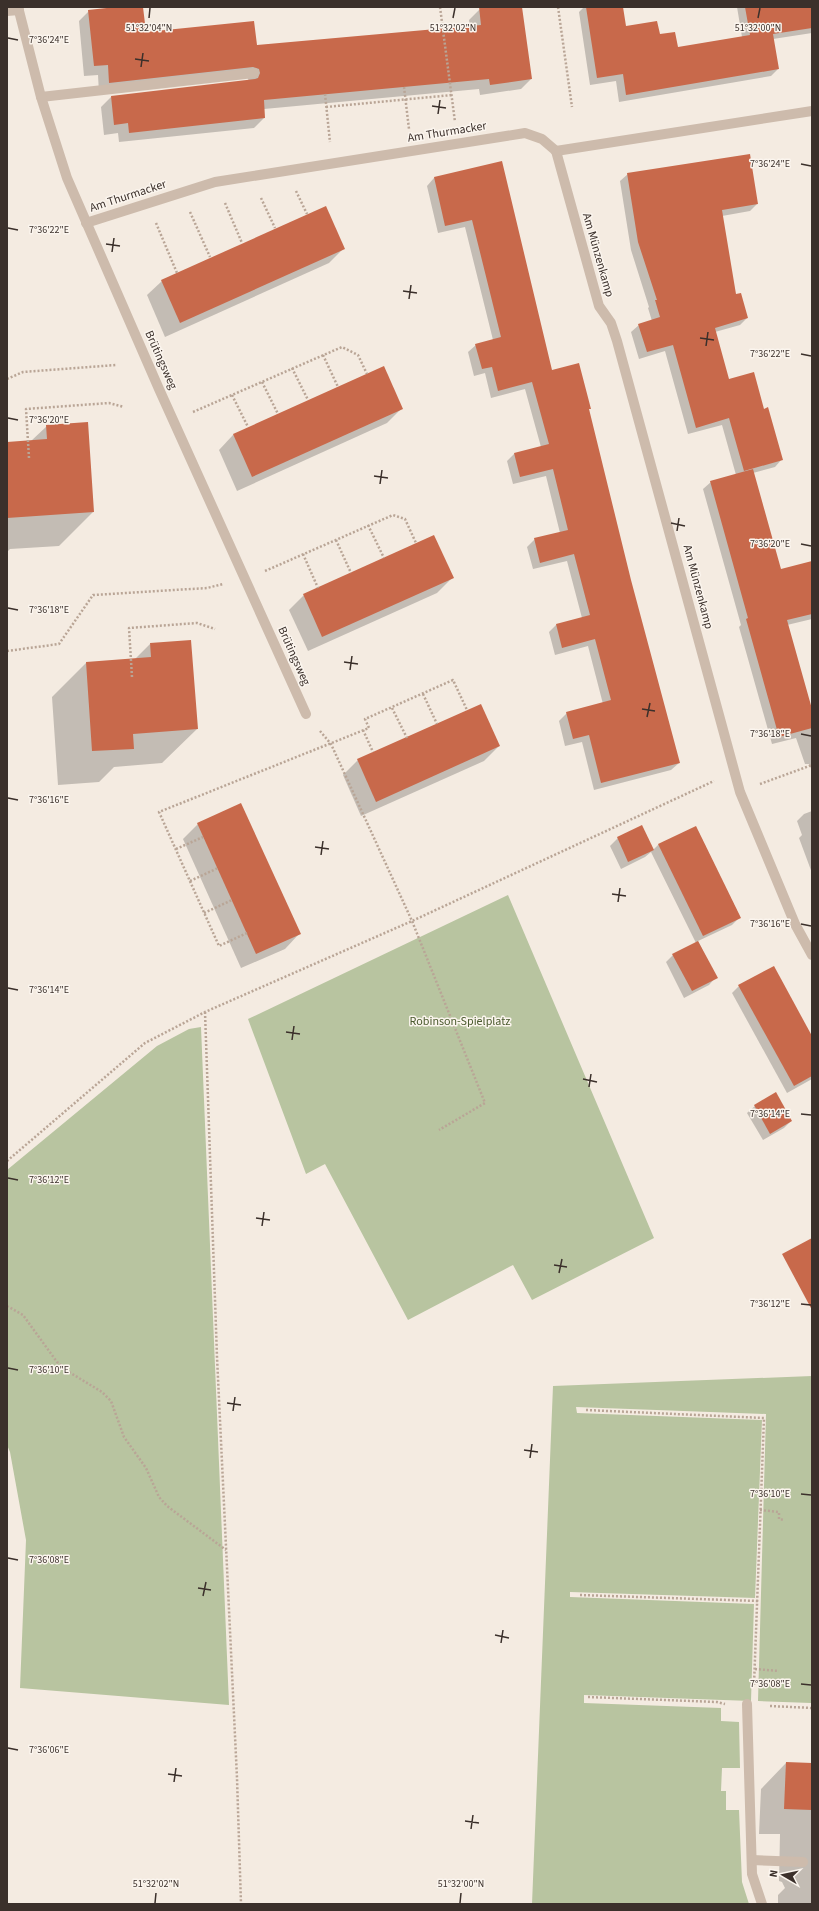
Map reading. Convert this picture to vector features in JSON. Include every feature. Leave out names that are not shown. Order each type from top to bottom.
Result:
[{"type":"street","points":[[7,11],[18,9]]},
{"type":"street","name":"Brütingsweg","points":[[18,9],[41,97],[67,178],[159,390],[306,714]]},
{"type":"street","points":[[41,97],[254,73]]},
{"type":"street","points":[[556,151],[812,111]]},
{"type":"street","name":"Am Thurmacker","points":[[86,223],[215,182],[525,134],[542,139],[556,151]]},
{"type":"street","name":"Am Münzenkamp","points":[[556,151],[599,306],[611,323],[617,341],[740,792],[795,924],[812,955]]},
{"type":"street","points":[[747,1704],[752,1874],[762,1904]]},
{"type":"street","points":[[752,1860],[803,1862]]},
{"type":"path","points":[[440,7],[456,124]]},
{"type":"path","points":[[558,7],[572,108]]},
{"type":"path","points":[[404,87],[409,131]]},
{"type":"path","points":[[325,94],[330,143]]},
{"type":"path","points":[[326,108],[452,95]]},
{"type":"path","points":[[251,176],[275,228]]},
{"type":"path","points":[[215,182],[242,243]]},
{"type":"path","points":[[181,192],[210,257]]},
{"type":"path","points":[[147,204],[177,273]]},
{"type":"path","points":[[193,412],[342,346],[358,355],[367,374]]},
{"type":"path","points":[[323,355],[338,387]]},
{"type":"path","points":[[7,379],[23,372],[116,364]]},
{"type":"path","points":[[292,368],[308,400]]},
{"type":"path","points":[[262,382],[278,414]]},
{"type":"path","points":[[232,395],[248,427]]},
{"type":"path","points":[[29,458],[26,409],[109,403],[124,407]]},
{"type":"path","points":[[263,572],[393,515],[405,519],[416,543]]},
{"type":"path","points":[[368,526],[384,558]]},
{"type":"path","points":[[336,540],[351,573]]},
{"type":"path","points":[[303,554],[318,588]]},
{"type":"path","points":[[7,651],[59,644],[93,595],[207,588],[224,584]]},
{"type":"path","points":[[132,677],[129,628],[197,623],[215,629]]},
{"type":"path","points":[[246,933],[219,946],[159,812],[369,728],[365,719],[453,680],[467,710]]},
{"type":"path","points":[[423,694],[437,724]]},
{"type":"path","points":[[392,707],[407,738]]},
{"type":"path","points":[[306,714],[331,744],[412,921],[485,1103],[439,1130]]},
{"type":"path","points":[[362,730],[373,752]]},
{"type":"path","points":[[740,792],[812,765]]},
{"type":"path","points":[[7,1160],[145,1044],[205,1012],[412,921],[734,772]]},
{"type":"path","points":[[176,849],[203,837]]},
{"type":"path","points":[[190,881],[218,868]]},
{"type":"path","points":[[204,913],[232,900]]},
{"type":"path","points":[[205,1012],[217,1356],[241,1904]]},
{"type":"path","points":[[7,1306],[23,1315],[57,1362],[69,1372],[102,1392],[111,1401],[124,1437],[146,1468],[159,1497],[167,1506],[226,1551]]},
{"type":"path","points":[[586,1410],[764,1418],[754,1690]]},
{"type":"path","points":[[760,1510],[779,1512],[779,1519],[784,1520]]},
{"type":"path","points":[[580,1595],[758,1601]]},
{"type":"path","points":[[755,1670],[779,1670]]},
{"type":"path","points":[[588,1697],[717,1702],[722,1704]]},
{"type":"path","points":[[768,1706],[812,1708]]},
{"type":"green space","name":"Robinson-Spielplatz","points":[[508,895],[654,1238],[532,1300],[513,1265],[408,1320],[325,1164],[306,1174],[248,1019]]},
{"type":"green space","points":[[201,1027],[229,1705],[20,1688],[26,1540],[10,1452],[7,1445],[7,1170],[157,1046],[189,1029]]},
{"type":"green space","points":[[812,1376],[812,1763],[811,1703],[758,1701],[766,1414],[576,1407],[577,1413],[762,1420],[755,1598],[570,1592],[570,1597],[754,1604],[751,1701],[584,1695],[584,1703],[721,1708],[721,1721],[739,1722],[740,1768],[722,1768],[721,1791],[726,1791],[726,1810],[739,1810],[742,1882],[749,1904],[532,1904],[553,1386]]},
{"type":"building","points":[[116,7],[143,7],[146,32],[254,21],[257,45],[481,25],[479,7],[522,7],[532,79],[490,85],[489,79],[264,100],[265,118],[129,133],[128,123],[114,125],[111,96],[255,79],[258,78],[260,73],[259,69],[253,67],[109,83],[108,65],[94,66],[88,10]]},
{"type":"building","points":[[586,7],[623,7],[626,26],[657,21],[660,34],[675,32],[678,47],[750,35],[745,7],[812,7],[812,28],[773,34],[779,69],[626,95],[623,74],[597,78]]},
{"type":"building","points":[[750,154],[758,204],[722,210],[736,294],[741,293],[748,318],[715,328],[729,379],[754,372],[764,409],[768,407],[783,460],[744,471],[729,418],[696,428],[673,345],[647,352],[638,324],[660,317],[655,300],[657,300],[638,242],[627,173]]},
{"type":"building","points":[[502,161],[552,370],[579,363],[631,580],[680,763],[601,783],[589,735],[573,739],[566,712],[611,700],[595,639],[562,648],[556,624],[590,615],[574,554],[540,563],[534,538],[568,530],[553,469],[520,477],[514,453],[549,444],[532,382],[498,391],[492,367],[482,369],[475,344],[501,337],[472,220],[445,226],[434,177]]},
{"type":"building","points":[[326,206],[345,249],[180,323],[161,280]]},
{"type":"building","points":[[384,366],[403,409],[252,477],[233,434]]},
{"type":"building","points":[[88,422],[94,512],[7,518],[7,442],[47,439],[46,425]]},
{"type":"building","points":[[753,469],[781,569],[812,561],[812,614],[787,620],[812,709],[812,728],[779,737],[710,481]]},
{"type":"building","points":[[434,535],[454,578],[322,637],[303,594]]},
{"type":"building","points":[[191,640],[198,729],[133,734],[134,749],[92,751],[86,662],[151,657],[150,643]]},
{"type":"building","points":[[481,704],[500,746],[376,802],[357,759]]},
{"type":"building","points":[[241,803],[301,934],[256,954],[197,823]]},
{"type":"building","points":[[642,825],[654,850],[628,862],[617,837]]},
{"type":"building","points":[[696,826],[741,918],[703,936],[658,844]]},
{"type":"building","points":[[698,941],[718,978],[692,991],[672,954]]},
{"type":"building","points":[[774,966],[812,1036],[812,1076],[794,1086],[738,985]]},
{"type":"building","points":[[776,1092],[792,1121],[770,1134],[754,1105]]},
{"type":"building","points":[[812,1238],[812,1310],[782,1254]]},
{"type":"building","points":[[786,1762],[812,1763],[812,1810],[784,1809]]}]
